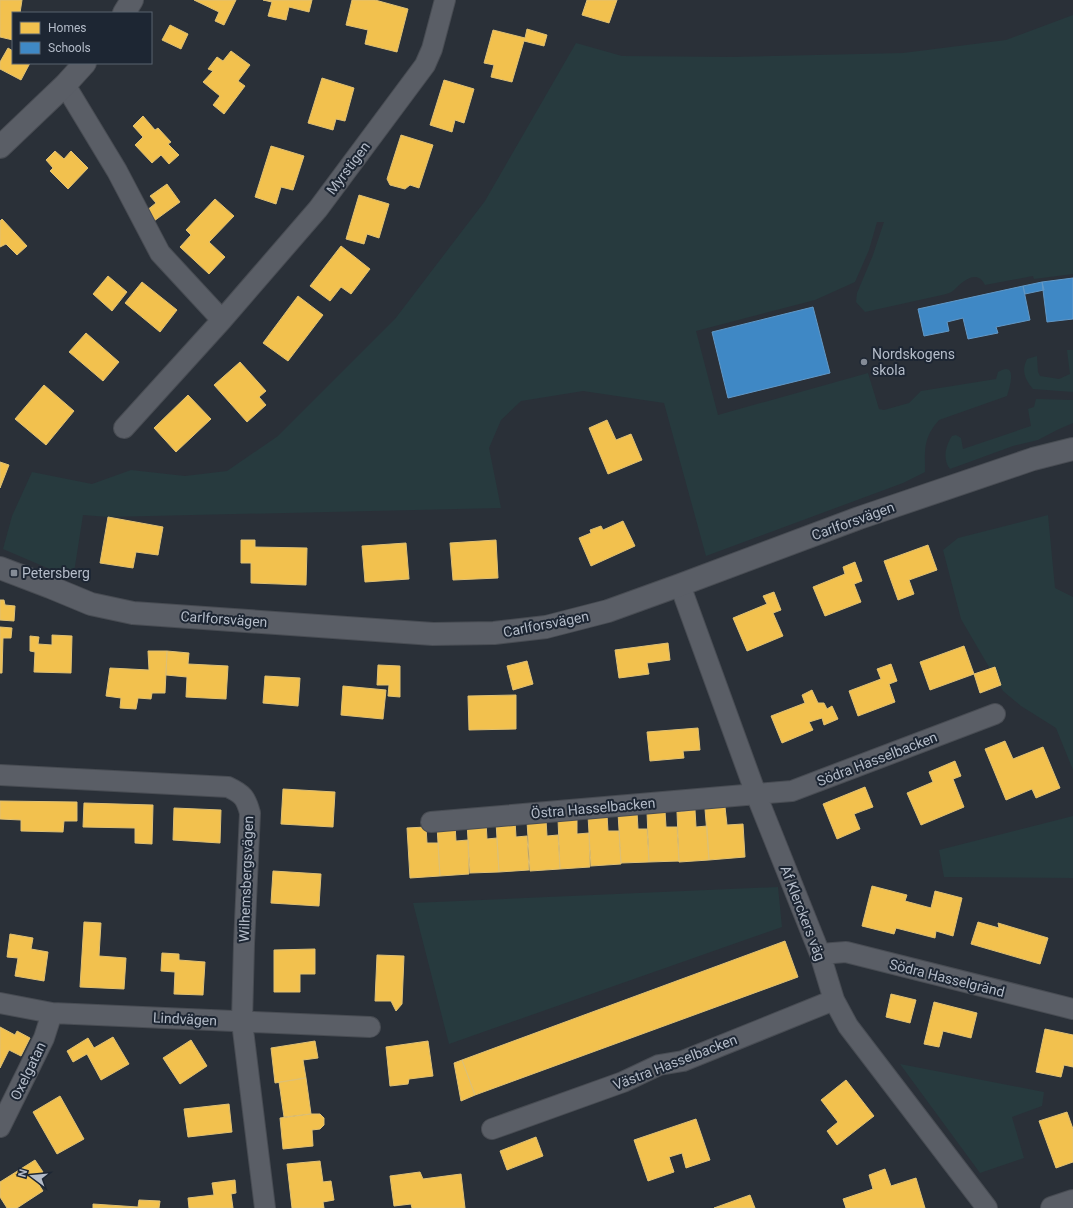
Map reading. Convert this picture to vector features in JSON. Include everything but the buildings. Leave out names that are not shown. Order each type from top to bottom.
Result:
[{"type":"street","points":[[125,12],[132,0]]},
{"type":"street","name":"Myrstigen","points":[[124,428],[222,320],[318,209],[425,65],[432,49],[445,0]]},
{"type":"street","points":[[0,148],[65,85],[84,64]]},
{"type":"street","points":[[65,85],[117,171],[160,253],[222,320]]},
{"type":"street","name":"Carlforsvägen","points":[[0,568],[91,604],[133,613],[433,634],[494,633],[546,627],[608,611],[859,518],[1033,459],[1073,449]]},
{"type":"street","name":"Af Klerckers väg","points":[[680,585],[756,794],[820,954],[834,1000],[848,1026],[987,1208]]},
{"type":"street","name":"Södra Hasselbacken","points":[[756,794],[792,791],[995,714]]},
{"type":"street","name":"Wilhemsbergsvägen","points":[[0,775],[228,787],[239,792],[247,801],[250,814],[244,936],[242,1022],[265,1208]]},
{"type":"street","name":"Östra Hasselbacken","points":[[431,822],[756,794]]},
{"type":"street","name":"Södra Hasselgränd","points":[[820,954],[846,952],[1073,1009]]},
{"type":"street","name":"Västra Hasselbacken","points":[[492,1129],[624,1082],[659,1065],[683,1061],[834,1000]]},
{"type":"street","name":"Lindvägen","points":[[0,1003],[52,1013],[370,1027]]},
{"type":"street","name":"Oxelgatan","points":[[0,1127],[44,1038],[52,1013]]},
{"type":"street","points":[[1052,1208],[1073,1201]]},
{"type":"green space","points":[[1073,15],[1073,274],[1034,279],[1033,276],[985,285],[978,277],[974,277],[965,280],[953,291],[947,294],[865,312],[856,302],[857,293],[873,255],[884,222],[877,222],[869,250],[855,282],[815,300],[696,331],[718,415],[868,373],[879,409],[884,410],[909,403],[921,391],[996,379],[998,372],[1008,369],[1011,376],[1011,381],[1007,396],[939,420],[930,433],[926,444],[925,472],[903,483],[706,556],[664,403],[583,391],[521,401],[501,420],[489,448],[501,508],[108,517],[83,515],[73,579],[3,549],[12,516],[32,472],[92,484],[131,470],[185,476],[227,471],[278,436],[395,319],[485,201],[576,43],[622,56],[731,57],[903,53],[1006,40]]},
{"type":"green space","points":[[1067,350],[1073,350],[1073,392],[1033,389],[1028,382],[1024,371],[1027,359],[1037,356],[1038,372],[1040,376],[1059,379],[1070,374]]},
{"type":"green space","points":[[1036,399],[1073,400],[1073,423],[1038,440],[1013,446],[950,469],[946,461],[946,452],[952,436],[956,435],[961,438],[963,449],[1031,426],[1028,409],[1034,407]]},
{"type":"green space","points":[[1048,515],[1055,588],[1073,597],[1073,770],[1056,728],[1021,706],[1003,691],[961,619],[943,550],[958,538]]},
{"type":"green space","points":[[1073,816],[1073,878],[944,877],[939,850]]},
{"type":"green space","points":[[778,887],[782,927],[449,1044],[413,903]]},
{"type":"green space","points":[[900,1064],[1044,1092],[1042,1106],[1012,1117],[1024,1158],[980,1173]]},
{"type":"place","name":"Nordskogens skola","points":[[864,362]]},
{"type":"place","name":"Petersberg","points":[[14,573]]}]
